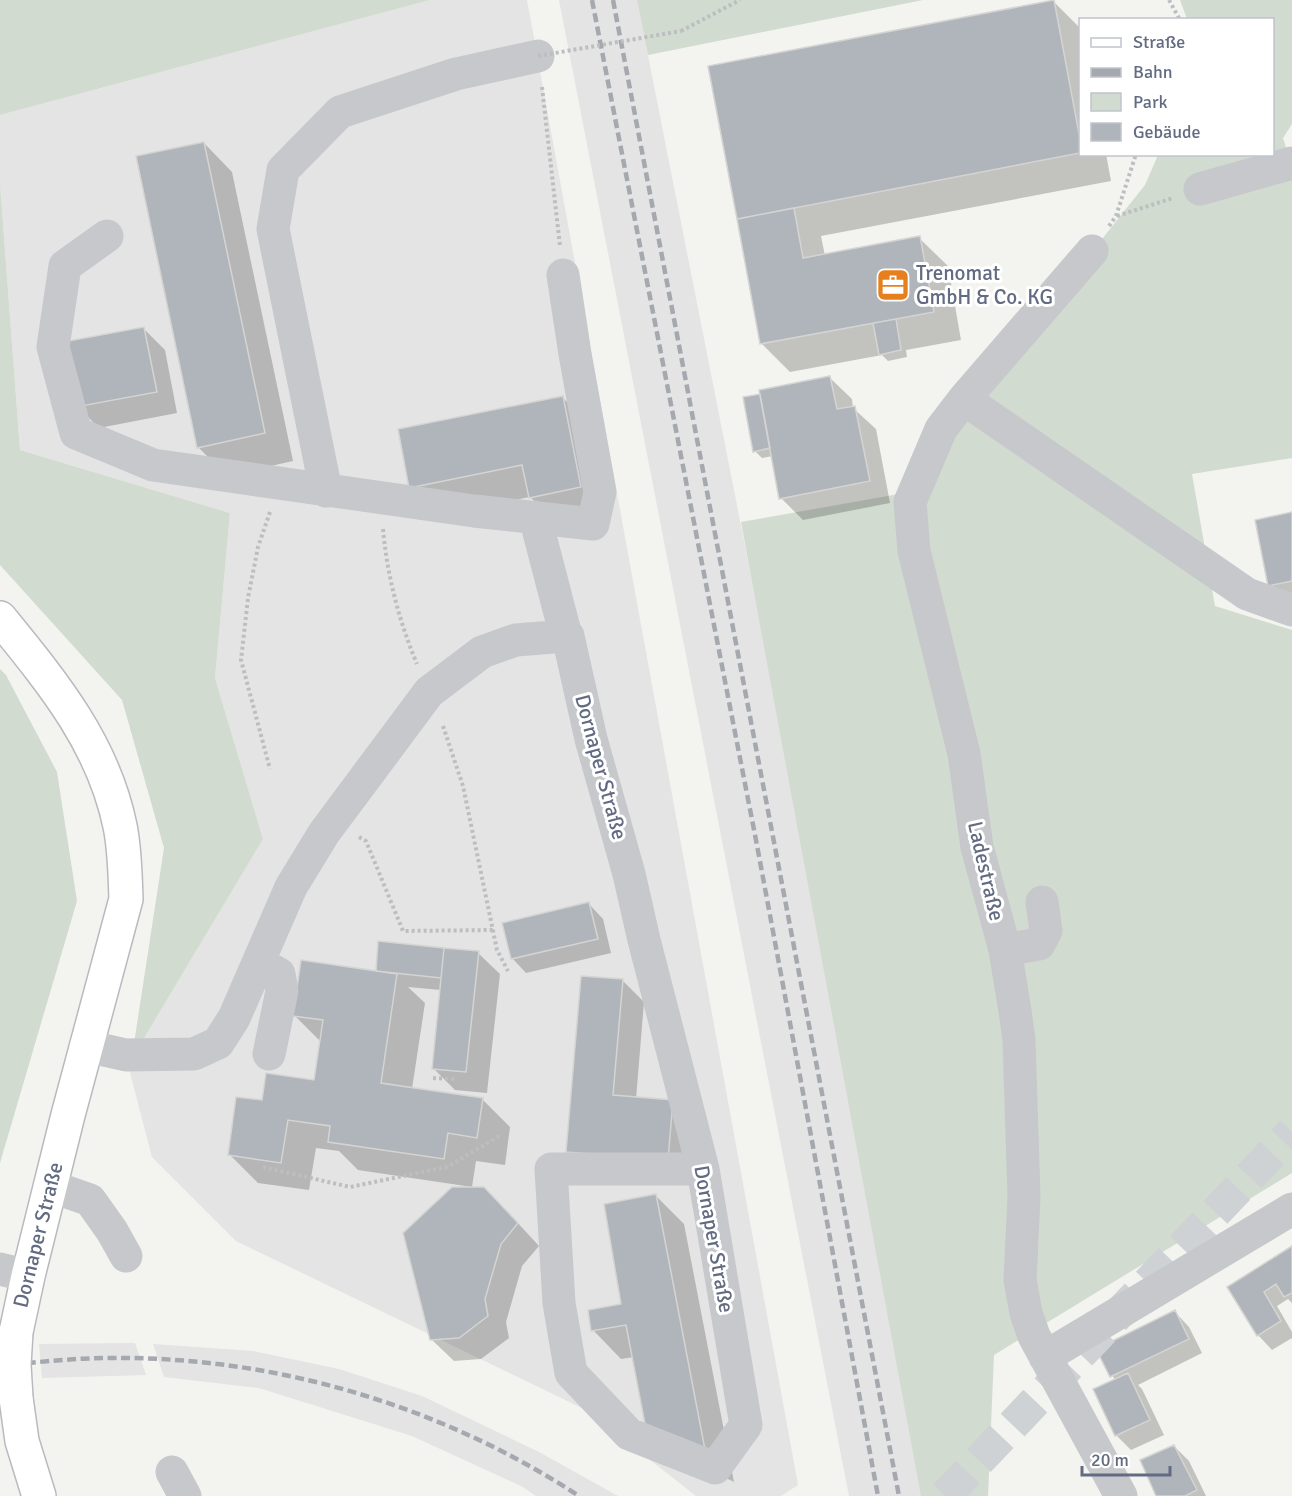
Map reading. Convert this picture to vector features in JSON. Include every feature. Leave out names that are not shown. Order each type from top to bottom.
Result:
[{"type":"main road","name":"Dornaper Straße","points":[[0,618],[68,706],[90,742],[109,788],[120,826],[125,863],[126,899],[50,1186],[14,1272],[16,1398],[22,1441],[39,1496]]},
{"type":"street","points":[[326,491],[273,229],[283,170],[340,112],[456,74],[540,72]]},
{"type":"street","points":[[1200,189],[1292,163]]},
{"type":"street","points":[[106,236],[65,266],[53,347],[76,434],[153,465],[474,512],[593,524],[600,492],[563,276]]},
{"type":"street","name":"Ladestraße","points":[[1092,251],[964,399],[941,429],[910,502],[914,551],[964,754],[977,847],[1005,950],[1019,1040],[1024,1197],[1021,1287],[1026,1313],[1045,1357],[1121,1496]]},
{"type":"street","points":[[964,399],[1247,594],[1292,610]]},
{"type":"street","name":"Dornaper Straße","points":[[536,517],[566,636],[568,636],[591,739],[629,874],[703,1169],[746,1425],[715,1468],[629,1434],[571,1373],[558,1303],[551,1169],[703,1169]]},
{"type":"street","points":[[86,1046],[126,1055],[194,1054],[218,1043],[234,1018],[291,886],[324,833],[429,692],[482,652],[516,640],[566,636]]},
{"type":"street","points":[[1005,950],[1039,944],[1046,931],[1042,902]]},
{"type":"street","points":[[259,963],[279,974],[282,991],[268,1054]]},
{"type":"street","points":[[50,1186],[90,1200],[126,1256]]},
{"type":"street","points":[[1045,1357],[1292,1209]]},
{"type":"path","points":[[563,276],[540,72],[681,31],[740,0]]},
{"type":"path","points":[[1169,0],[1179,18]]},
{"type":"path","points":[[1092,251],[1116,216],[1135,156]]},
{"type":"path","points":[[1116,216],[1200,189]]},
{"type":"path","points":[[270,768],[241,660],[248,598],[258,547],[279,483]]},
{"type":"path","points":[[380,498],[386,553],[397,605],[411,648],[457,763],[497,950],[508,971]]},
{"type":"path","points":[[366,842],[403,931],[494,930]]},
{"type":"path","points":[[433,1078],[455,1079]]},
{"type":"path","points":[[263,1167],[350,1187],[447,1167],[501,1135]]},
{"type":"shaded area","points":[[430,0],[527,0],[798,1485],[781,1496],[696,1496],[588,1411],[236,1241],[152,1157],[128,1065],[263,839],[215,678],[230,513],[20,450],[0,184],[0,115]]},
{"type":"shaded area","points":[[559,0],[637,0],[933,1496],[849,1496]]},
{"type":"shaded area","points":[[135,1343],[146,1375],[42,1378],[39,1344]]},
{"type":"shaded area","points":[[153,1344],[253,1351],[339,1369],[422,1396],[539,1452],[618,1496],[536,1496],[523,1487],[412,1436],[259,1388],[164,1377]]},
{"type":"green space","points":[[0,0],[430,0],[0,115]]},
{"type":"green space","points":[[637,0],[923,0],[648,55]]},
{"type":"green space","points":[[1180,0],[1292,0],[1292,124],[1283,138],[1292,166],[1292,458],[1192,474],[1215,606],[1292,630],[1292,1173],[994,1355],[988,1496],[921,1496],[741,522],[899,494],[1145,185],[1158,156],[1274,156],[1274,18],[1187,18]]},
{"type":"green space","points":[[0,184],[20,450],[230,513],[215,678],[263,839],[128,1065],[135,1037],[164,848],[122,700],[0,565]]},
{"type":"green space","points":[[0,669],[6,675],[57,772],[77,901],[0,1163]]},
{"type":"building","points":[[1054,0],[1079,134],[1079,153],[737,219],[708,66]]},
{"type":"building","points":[[204,142],[265,433],[197,448],[136,156]]},
{"type":"building","points":[[794,208],[803,258],[920,236],[934,312],[760,344],[737,219]]},
{"type":"building","points":[[896,319],[901,350],[879,355],[873,323]]},
{"type":"building","points":[[144,327],[157,392],[76,407],[63,342]]},
{"type":"building","points":[[830,376],[837,409],[855,406],[870,481],[779,499],[759,390]]},
{"type":"building","points":[[760,394],[770,448],[753,452],[743,397]]},
{"type":"building","points":[[563,396],[581,487],[529,498],[522,465],[409,488],[398,429]]},
{"type":"building","points":[[1292,512],[1292,581],[1268,586],[1255,520]]},
{"type":"building","points":[[589,902],[598,939],[511,959],[502,923]]},
{"type":"building","points":[[378,941],[444,948],[441,978],[376,971]]},
{"type":"building","points":[[444,948],[479,951],[466,1072],[432,1069]]},
{"type":"building","points":[[301,960],[397,974],[381,1083],[483,1098],[477,1138],[448,1133],[444,1159],[328,1142],[330,1126],[288,1120],[281,1163],[228,1155],[236,1097],[262,1100],[266,1073],[314,1080],[323,1020],[293,1016]]},
{"type":"building","points":[[581,976],[623,979],[613,1095],[673,1100],[668,1160],[566,1152]]},
{"type":"building","points":[[452,1187],[484,1187],[518,1223],[501,1244],[485,1299],[488,1316],[459,1338],[430,1340],[403,1233]]},
{"type":"building","points":[[656,1194],[706,1455],[645,1424],[626,1325],[591,1331],[588,1310],[621,1304],[604,1204]]},
{"type":"building","points":[[1292,1246],[1292,1293],[1284,1297],[1276,1284],[1264,1292],[1281,1321],[1257,1336],[1227,1287]]},
{"type":"building","points":[[1175,1310],[1189,1339],[1110,1377],[1096,1349]]},
{"type":"building","points":[[1128,1373],[1150,1420],[1115,1436],[1093,1389]]},
{"type":"building","points":[[1174,1445],[1197,1490],[1185,1496],[1156,1496],[1140,1460]]},
{"type":"tunnel","points":[[945,1496],[1292,1132]]},
{"type":"railway","points":[[592,0],[756,840],[878,1496]]},
{"type":"railway","points":[[613,0],[899,1496]]},
{"type":"railway","points":[[0,1367],[75,1359],[151,1359],[227,1365],[302,1379],[375,1399],[446,1425],[514,1458],[579,1496]]},
{"type":"place","name":"Trenomat GmbH & Co. KG","points":[[893,285]]}]
